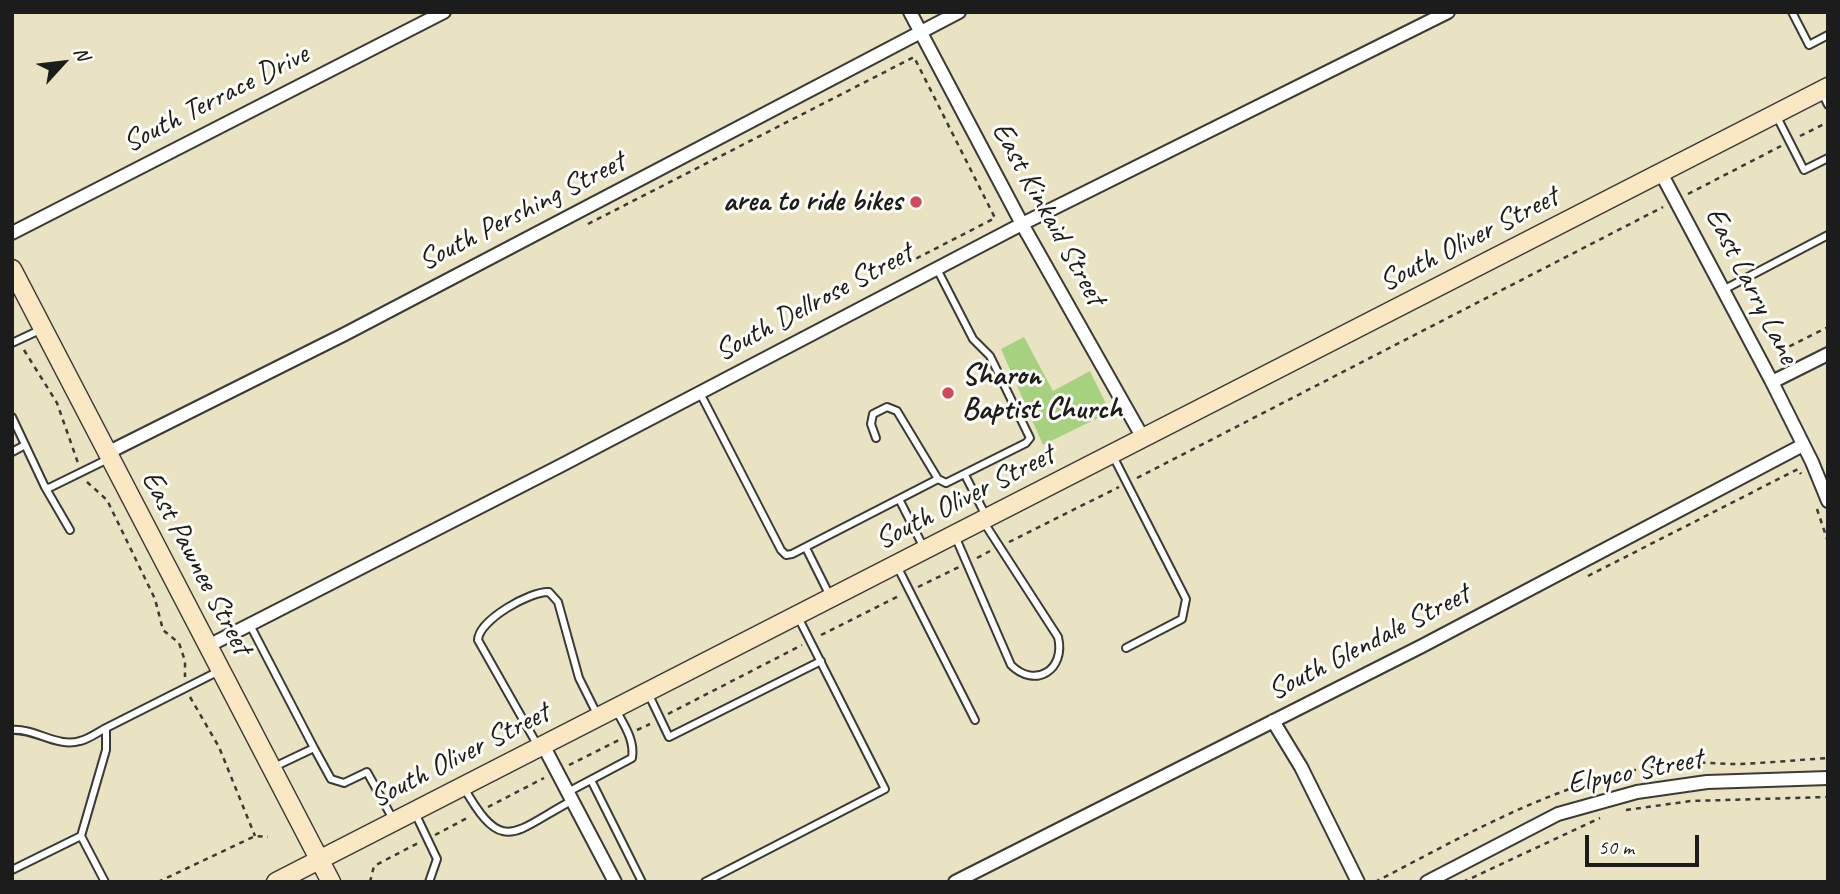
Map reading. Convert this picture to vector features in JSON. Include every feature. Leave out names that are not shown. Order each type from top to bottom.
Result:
[{"type":"main road","name":"South Oliver Street","points":[[276,882],[1776,114],[1825,94]]},
{"type":"main road","name":"East Pawnee Street","points":[[12,269],[331,882]]},
{"type":"street","name":"South Terrace Drive","points":[[12,233],[444,12]]},
{"type":"street","name":"East Kinkaid Street","points":[[911,12],[1021,224],[1143,438]]},
{"type":"street","name":"South Pershing Street","points":[[108,456],[959,12]]},
{"type":"street","name":"South Dellrose Street","points":[[208,646],[700,393],[1021,224],[1448,12]]},
{"type":"street","name":"East Larry Lane","points":[[1661,173],[1772,382],[1828,502]]},
{"type":"street","points":[[1772,382],[1828,354]]},
{"type":"street","name":"South Glendale Street","points":[[955,882],[1422,646],[1803,445]]},
{"type":"street","points":[[1273,722],[1301,767],[1358,882]]},
{"type":"street","points":[[541,746],[571,796],[615,882]]},
{"type":"street","name":"Elpyco Street","points":[[1427,882],[1558,814],[1636,792],[1707,782],[1828,778]]},
{"type":"lane","points":[[1792,12],[1809,45],[1828,35]]},
{"type":"lane","points":[[1776,114],[1804,170],[1828,158]]},
{"type":"lane","points":[[1723,290],[1828,235]]},
{"type":"lane","points":[[876,438],[871,424],[873,414],[882,407],[897,411],[938,479],[946,483],[1026,443],[1030,434],[990,356],[973,339],[937,269]]},
{"type":"lane","points":[[15,342],[43,328]]},
{"type":"lane","points":[[700,393],[781,550],[789,555],[938,479]]},
{"type":"lane","points":[[12,417],[45,486],[70,530]]},
{"type":"lane","points":[[12,452],[25,444]]},
{"type":"lane","points":[[1112,454],[1186,598],[1182,619],[1126,648]]},
{"type":"lane","points":[[45,486],[49,488],[108,456]]},
{"type":"lane","points":[[954,535],[1011,665],[1028,677],[1052,669],[1059,663],[1061,654],[1058,638],[1000,547],[965,475]]},
{"type":"lane","points":[[899,499],[925,550]]},
{"type":"lane","points":[[806,548],[831,598]]},
{"type":"lane","points":[[896,565],[975,720]]},
{"type":"lane","points":[[541,746],[478,640],[483,625],[531,596],[549,592],[558,603],[579,678],[598,717]]},
{"type":"lane","points":[[705,882],[885,789],[797,615]]},
{"type":"lane","points":[[250,625],[331,779],[344,783],[367,772],[394,822]]},
{"type":"lane","points":[[647,692],[669,737],[821,661]]},
{"type":"lane","points":[[12,730],[22,729],[66,743],[80,741],[220,670]]},
{"type":"lane","points":[[463,786],[478,812],[497,832],[511,834],[591,780],[632,758],[634,748],[615,708]]},
{"type":"lane","points":[[105,882],[81,836],[106,750],[106,728]]},
{"type":"lane","points":[[272,768],[314,748]]},
{"type":"lane","points":[[591,780],[642,882]]},
{"type":"lane","points":[[415,811],[436,859],[429,882]]},
{"type":"lane","points":[[12,870],[81,836]]},
{"type":"path","points":[[579,228],[914,57],[995,218],[892,271]]},
{"type":"path","points":[[370,882],[374,866],[427,838],[810,641],[1128,483],[1828,122]]},
{"type":"path","points":[[15,342],[57,403],[89,486],[107,500],[155,599],[163,629],[179,643],[186,661],[187,687],[219,747],[255,836]]},
{"type":"path","points":[[1578,581],[1798,469],[1803,480]]},
{"type":"path","points":[[1813,501],[1828,542]]},
{"type":"path","points":[[1625,811],[1691,801],[1828,797]]},
{"type":"path","points":[[1463,882],[1600,818]]},
{"type":"path","points":[[158,882],[255,836],[268,837]]},
{"type":"green space","points":[[1024,337],[1053,391],[1090,371],[1110,412],[1043,445],[1001,349]]},
{"type":"place","name":"area to ride bikes","points":[[916,202]]},
{"type":"place","name":"Sharon Baptist Church","points":[[948,393]]}]
